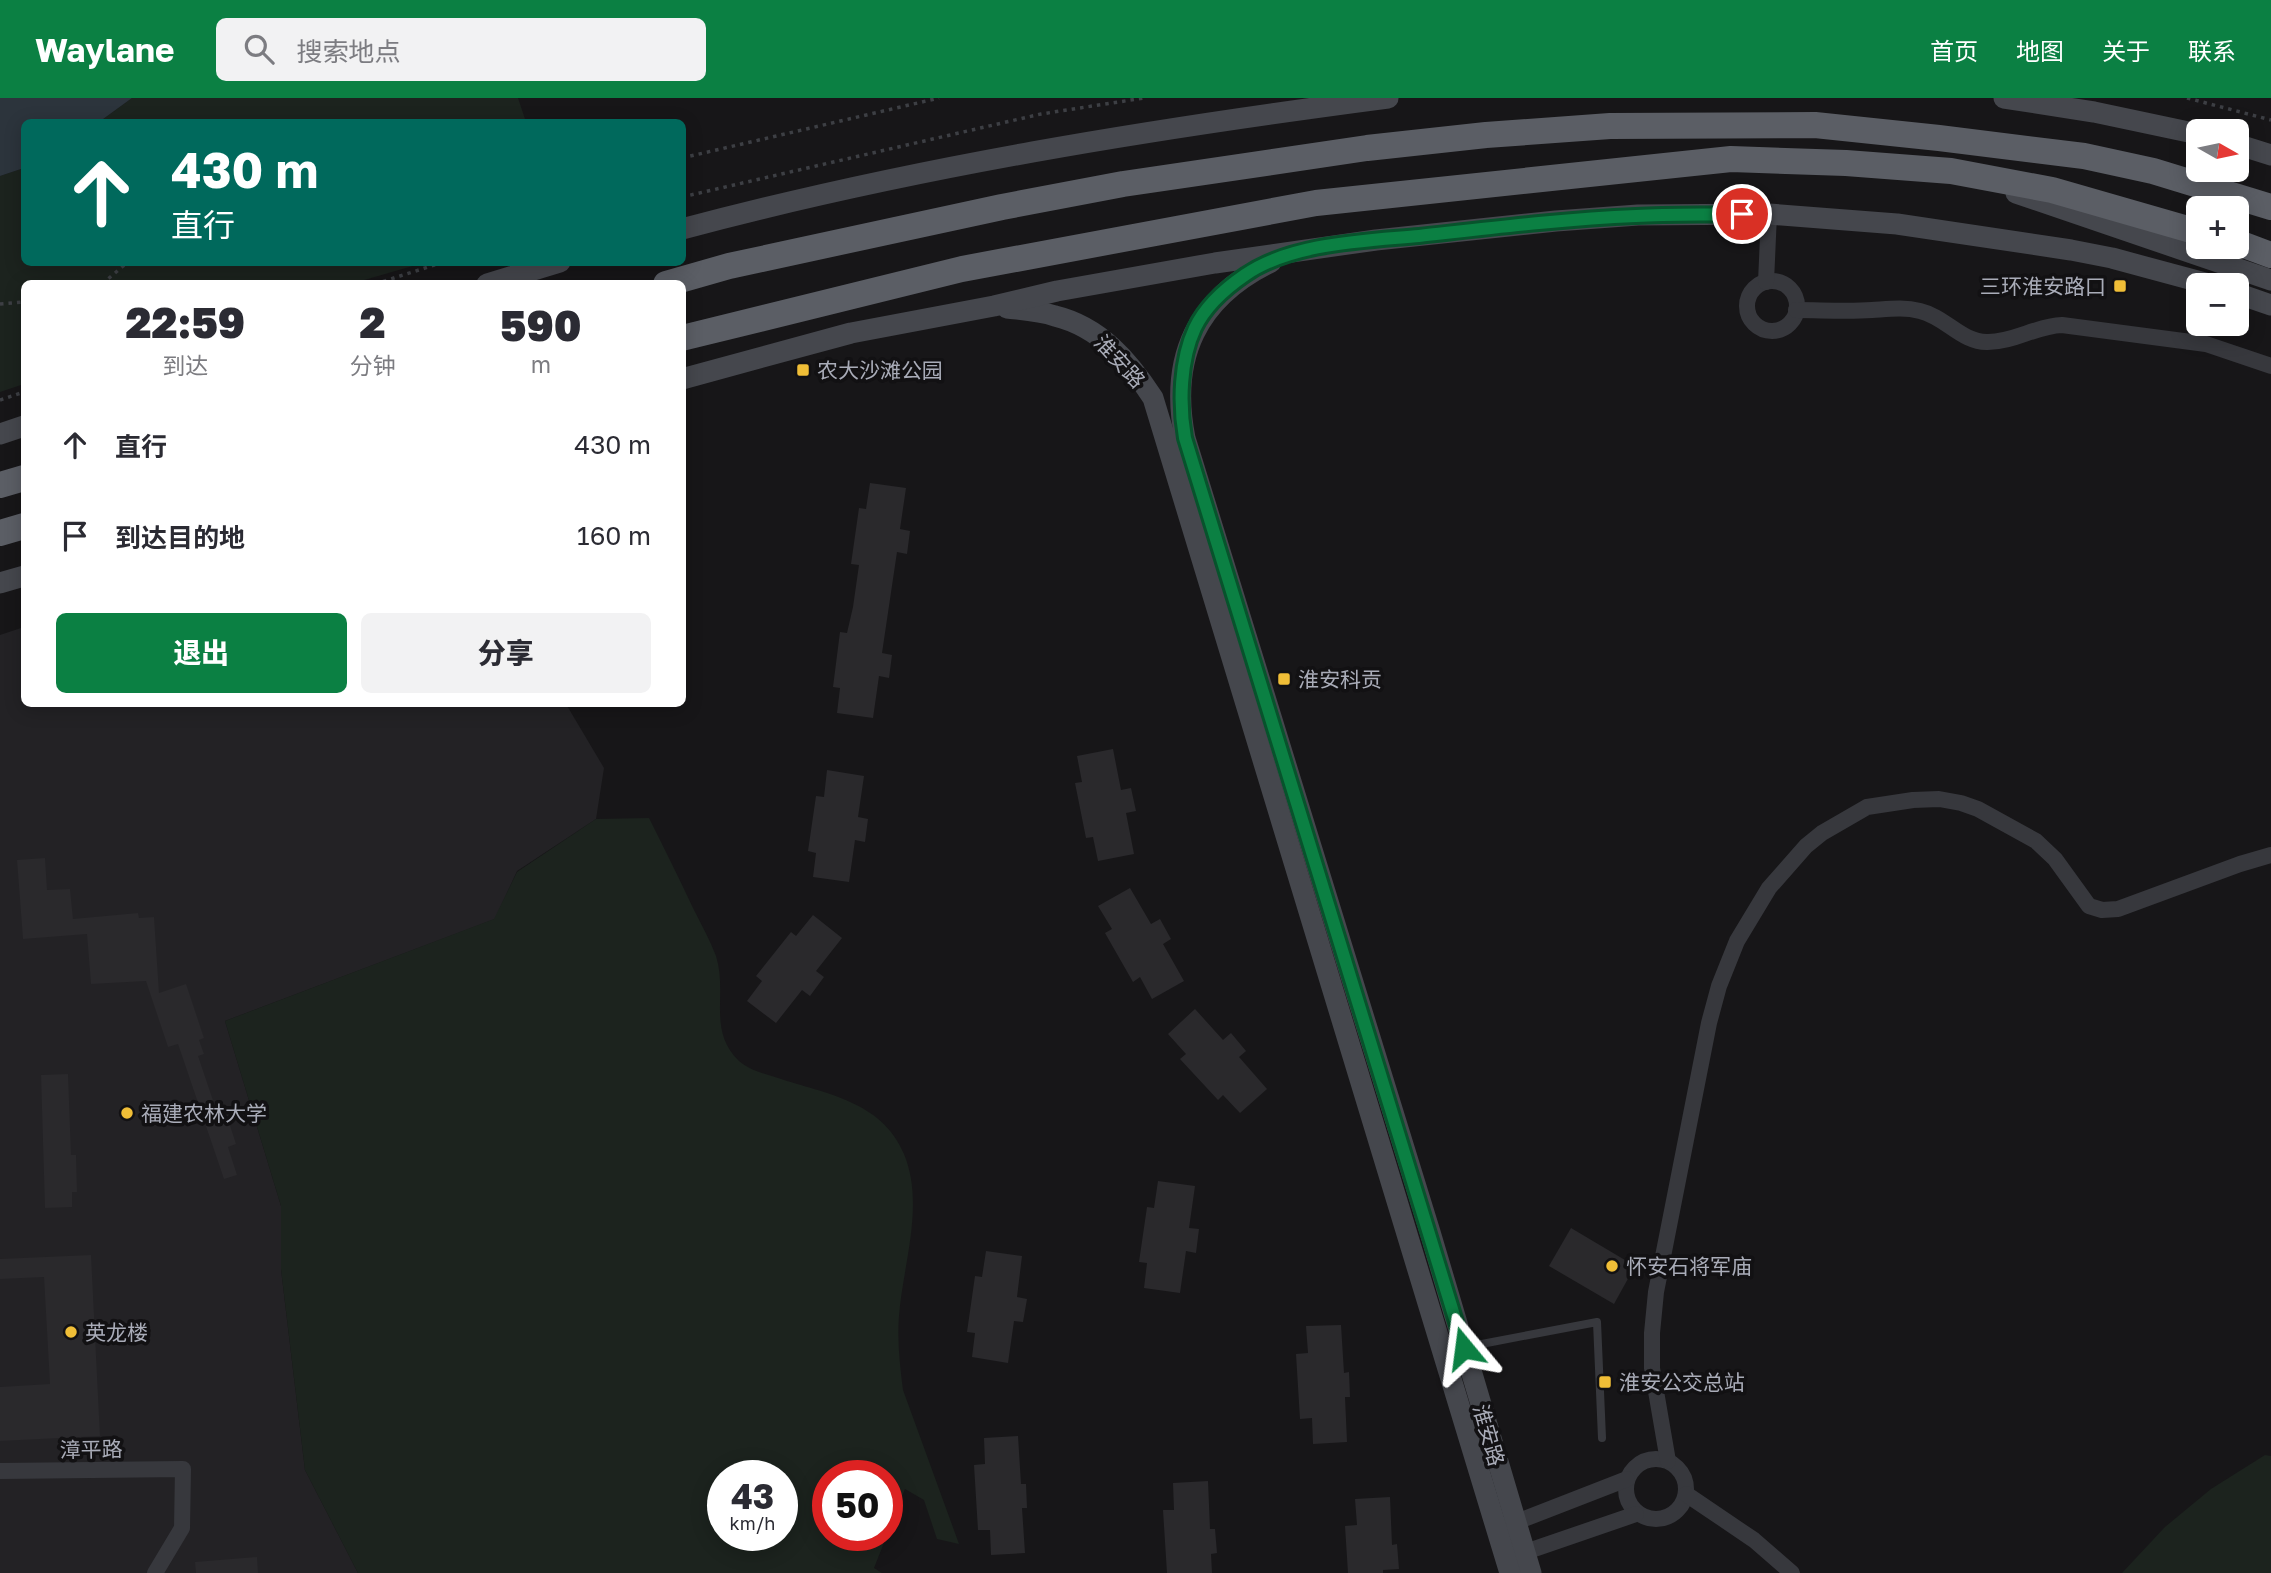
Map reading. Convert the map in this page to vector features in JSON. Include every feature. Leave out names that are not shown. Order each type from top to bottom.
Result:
[{"type":"highway","points":[[680,280],[729,266],[1002,206],[1123,184],[1367,148],[1486,135],[1610,126],[1815,125],[2156,163],[2271,190]]},
{"type":"highway","points":[[2084,156],[2153,172],[2271,206]]},
{"type":"highway","points":[[686,337],[962,269],[1316,203],[1731,159],[1846,163],[1951,171],[2052,190],[2186,229]]},
{"type":"highway","points":[[2249,247],[2271,255]]},
{"type":"highway","points":[[0,485],[21,479]]},
{"type":"highway","points":[[0,533],[21,527]]},
{"type":"main road","points":[[686,228],[880,182],[1003,158],[1388,98]]},
{"type":"main road","points":[[2004,98],[2094,111],[2186,131]]},
{"type":"main road","points":[[2249,148],[2271,155]]},
{"type":"main road","points":[[1951,171],[2271,280]]},
{"type":"main road","points":[[686,378],[851,333],[994,306],[1057,291],[1215,263],[1376,240],[1637,215],[1769,214],[1897,224],[2009,239],[2112,258],[2186,278]]},
{"type":"main road","name":"淮安路","points":[[1290,253],[1247,273],[1215,299],[1195,328],[1184,364],[1181,416],[1185,438],[1464,1348],[1513,1561],[1531,1573]]},
{"type":"main road","points":[[499,280],[547,266]]},
{"type":"main road","points":[[2249,297],[2271,305]]},
{"type":"main road","name":"淮安路","points":[[994,306],[1053,315],[1092,331],[1110,344],[1128,363],[1153,398],[1410,1240],[1506,1526]]},
{"type":"main road","points":[[0,433],[21,427]]},
{"type":"main road","points":[[0,583],[21,577]]},
{"type":"street","points":[[1766,282],[1769,214]]},
{"type":"street","points":[[1774,281],[1789,288],[1794,295],[1796,310],[1789,324],[1775,331],[1760,328],[1753,323],[1747,307],[1752,291],[1766,282],[1774,281]]},
{"type":"street","points":[[1796,310],[1904,307],[1936,317],[1973,341],[1989,342],[2020,336],[2049,325],[2062,325],[2206,344],[2271,366]]},
{"type":"street","points":[[1668,1461],[1652,1367],[1654,1309],[1709,1023],[1727,966],[1750,917],[1769,888],[1806,846],[1822,833],[1867,807],[1913,800],[1939,799],[1961,803],[1978,809],[2036,841],[2055,859],[2089,906],[2102,910],[2127,906],[2271,855]]},
{"type":"street","points":[[1648,1460],[1668,1461],[1683,1474],[1686,1494],[1677,1512],[1658,1520],[1636,1514],[1627,1499],[1626,1489],[1632,1470],[1648,1460]]},
{"type":"street","name":"漳平路","points":[[0,1471],[183,1469],[184,1505],[181,1528],[155,1573]]},
{"type":"street","points":[[1506,1526],[1628,1479]]},
{"type":"street","points":[[1686,1494],[1754,1540],[1792,1573]]},
{"type":"street","points":[[1513,1561],[1636,1514]]},
{"type":"lane","points":[[1464,1348],[1597,1322],[1602,1438]]},
{"type":"path","points":[[686,157],[939,98]]},
{"type":"path","points":[[686,196],[1041,114],[1144,98]]},
{"type":"path","points":[[2187,98],[2271,120]]},
{"type":"path","points":[[107,280],[123,266]]},
{"type":"path","points":[[388,280],[431,266]]},
{"type":"path","points":[[0,303],[21,302]]},
{"type":"path","points":[[0,400],[21,393]]},
{"type":"shaded area","points":[[0,98],[132,98],[103,119],[21,119],[21,169],[0,176]]},
{"type":"shaded area","points":[[132,98],[518,98],[525,119],[103,119]]},
{"type":"shaded area","points":[[21,169],[21,266],[413,266],[364,280],[21,280],[21,385],[0,392],[0,176]]},
{"type":"shaded area","name":"福建农林大学","points":[[21,628],[21,707],[568,707],[604,768],[596,819],[517,871],[495,919],[225,1021],[281,1206],[281,1269],[305,1470],[358,1573],[0,1573],[0,635]]},
{"type":"shaded area","points":[[649,818],[716,956],[721,1024],[729,1049],[747,1067],[851,1102],[882,1122],[894,1136],[904,1154],[913,1194],[911,1235],[898,1325],[903,1390],[959,1544],[937,1539],[924,1500],[905,1489],[903,1494],[903,1460],[812,1460],[812,1551],[881,1551],[874,1568],[882,1573],[358,1573],[305,1470],[281,1269],[281,1206],[225,1021],[494,919],[517,872],[596,819]]},
{"type":"shaded area","points":[[2265,1455],[2271,1456],[2271,1573],[2122,1573],[2165,1527],[2211,1489]]},
{"type":"building","points":[[870,483],[906,488],[900,529],[910,531],[907,554],[897,552],[882,653],[892,655],[889,678],[879,676],[873,718],[837,713],[840,688],[833,687],[840,632],[847,633],[853,607],[859,565],[851,564],[859,508],[866,509]]},
{"type":"building","points":[[1113,749],[1121,790],[1131,788],[1136,811],[1126,813],[1134,854],[1098,861],[1093,837],[1086,838],[1075,783],[1082,782],[1077,756]]},
{"type":"building","points":[[827,770],[864,776],[858,817],[868,819],[865,842],[855,840],[849,882],[813,877],[816,853],[808,851],[816,796],[824,797]]},
{"type":"building","points":[[45,858],[47,890],[70,889],[73,919],[138,913],[139,918],[154,917],[159,993],[186,984],[204,1038],[199,1040],[204,1054],[198,1056],[219,1118],[227,1116],[236,1144],[228,1147],[237,1175],[224,1179],[178,1044],[168,1047],[146,981],[91,984],[87,934],[23,939],[17,860]]},
{"type":"building","points":[[1130,888],[1151,924],[1160,919],[1171,939],[1163,944],[1184,981],[1152,999],[1140,977],[1133,982],[1105,933],[1112,929],[1098,906]]},
{"type":"building","points":[[813,915],[842,938],[816,971],[824,977],[810,996],[802,990],[776,1023],[747,1001],[762,981],[756,976],[791,932],[796,936]]},
{"type":"building","points":[[1195,1009],[1223,1040],[1231,1033],[1246,1051],[1239,1057],[1267,1089],[1240,1113],[1223,1095],[1218,1100],[1180,1059],[1186,1054],[1168,1034]]},
{"type":"building","points":[[68,1074],[71,1155],[76,1155],[77,1192],[72,1192],[72,1207],[45,1208],[41,1075]]},
{"type":"building","points":[[1158,1181],[1195,1186],[1189,1228],[1199,1229],[1196,1253],[1186,1251],[1180,1293],[1144,1288],[1147,1263],[1139,1262],[1147,1207],[1154,1208]]},
{"type":"building","name":"怀安石将军庙","points":[[1571,1228],[1635,1266],[1614,1304],[1549,1266]]},
{"type":"building","points":[[986,1251],[1022,1256],[1017,1297],[1027,1299],[1023,1322],[1014,1321],[1008,1363],[972,1357],[975,1333],[967,1332],[975,1276],[982,1277]]},
{"type":"building","name":"英龙楼","points":[[91,1255],[100,1436],[0,1441],[0,1387],[50,1384],[44,1277],[0,1279],[0,1259]]},
{"type":"building","points":[[1341,1325],[1344,1373],[1349,1372],[1350,1397],[1345,1397],[1347,1442],[1313,1444],[1312,1418],[1300,1419],[1296,1354],[1308,1353],[1306,1326]]},
{"type":"building","points":[[1018,1436],[1021,1484],[1026,1484],[1027,1508],[1022,1508],[1025,1553],[991,1555],[990,1530],[978,1530],[974,1465],[985,1464],[984,1438]]},
{"type":"building","points":[[1208,1481],[1210,1529],[1215,1529],[1217,1553],[1211,1554],[1212,1573],[1167,1573],[1163,1510],[1174,1510],[1173,1483]]},
{"type":"building","points":[[1390,1497],[1392,1545],[1397,1544],[1399,1569],[1383,1570],[1383,1573],[1348,1573],[1345,1526],[1357,1525],[1355,1499]]},
{"type":"building","points":[[257,1557],[258,1573],[196,1573],[195,1562]]},
{"type":"place","name":"三环淮安路口","points":[[2120,286]]},
{"type":"place","name":"农大沙滩公园","points":[[803,370]]},
{"type":"place","name":"淮安科贡","points":[[1284,679]]},
{"type":"place","name":"福建农林大学","points":[[127,1113]]},
{"type":"place","name":"怀安石将军庙","points":[[1612,1266]]},
{"type":"place","name":"英龙楼","points":[[71,1332]]},
{"type":"place","name":"淮安公交总站","points":[[1605,1382]]},
{"type":"route","points":[[1464,1348],[1185,438],[1181,416],[1184,364],[1195,328],[1215,299],[1247,273],[1290,253],[1376,240],[1556,221],[1637,215],[1742,214]]}]
